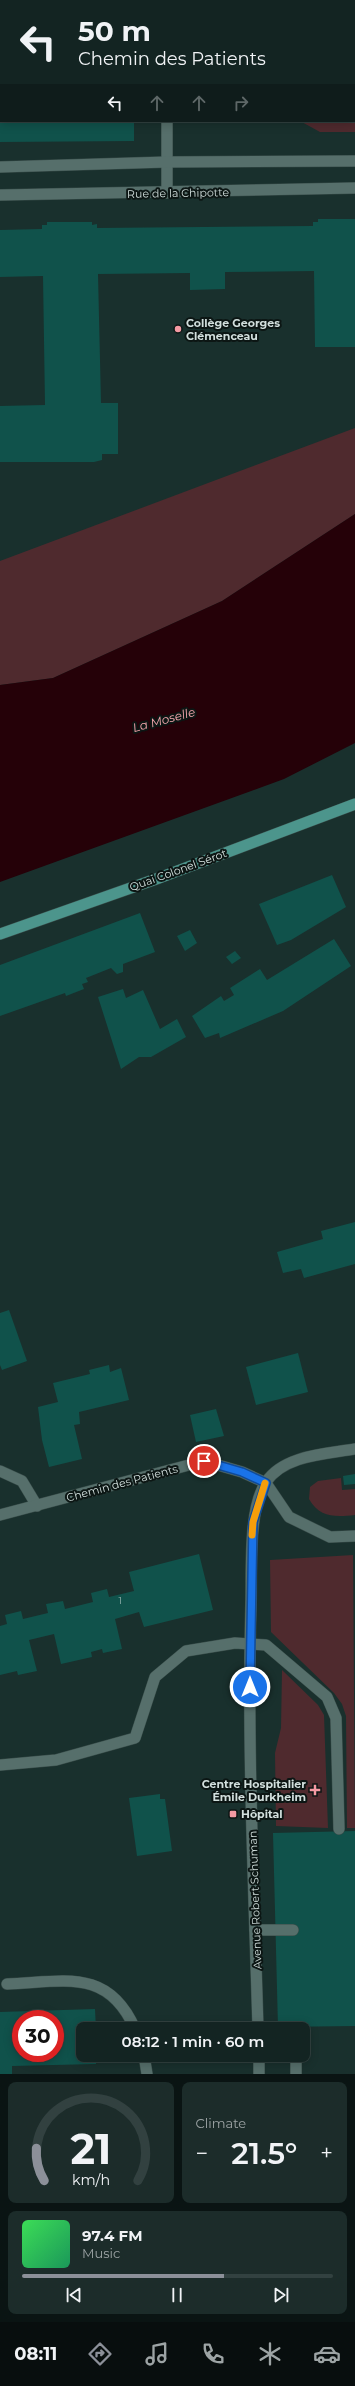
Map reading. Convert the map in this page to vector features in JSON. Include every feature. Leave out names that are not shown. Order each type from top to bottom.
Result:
[{"type":"main road","name":"Quai Colonel Sérot","points":[[0,934],[166,875],[355,804]]},
{"type":"street","points":[[167,122],[167,193]]},
{"type":"street","points":[[0,167],[167,162],[355,161]]},
{"type":"street","name":"Rue de la Chipotte","points":[[0,195],[167,193],[355,188]]},
{"type":"street","name":"Avenue Robert Schuman","points":[[258,2022],[250,1644],[253,1522],[266,1483],[278,1469],[303,1458],[355,1449]]},
{"type":"street","name":"Chemin des Patients","points":[[0,1515],[204,1461],[242,1472],[266,1483]]},
{"type":"street","points":[[0,1471],[22,1481],[37,1506]]},
{"type":"street","points":[[266,1483],[289,1517],[330,1537],[355,1536]]},
{"type":"street","points":[[0,1765],[56,1760],[135,1738],[155,1677],[186,1651],[235,1643],[266,1645],[327,1697],[336,1718],[339,1829]]},
{"type":"street","points":[[255,1930],[293,1930]]},
{"type":"street","points":[[7,1984],[77,1981],[94,1984],[113,1994],[128,2013],[132,2022]]},
{"type":"street","points":[[145,2062],[147,2074]]},
{"type":"street","points":[[259,2062],[259,2074]]},
{"type":"street","points":[[296,2062],[296,2074]]},
{"type":"shaded area","points":[[302,122],[355,122],[355,132],[320,132]]},
{"type":"shaded area","points":[[355,428],[355,514],[222,601],[53,678],[0,685],[0,561]]},
{"type":"shaded area","points":[[341,1478],[342,1490],[355,1489],[355,1515],[335,1516],[323,1513],[313,1505],[309,1499],[310,1487],[318,1481]]},
{"type":"shaded area","points":[[353,1555],[355,1828],[347,1828],[346,1716],[342,1704],[334,1693],[271,1632],[270,1560]]},
{"type":"shaded area","points":[[282,1670],[318,1705],[324,1715],[328,1828],[276,1826],[275,1753],[281,1728]]},
{"type":"water","name":"La Moselle","points":[[355,514],[355,743],[284,779],[0,882],[0,685],[53,678],[222,601]]},
{"type":"building","points":[[0,122],[134,122],[134,141],[0,142]]},
{"type":"building","points":[[318,219],[355,219],[355,347],[315,347],[314,271],[225,272],[225,289],[190,290],[190,273],[98,274],[101,403],[118,403],[118,454],[102,454],[102,460],[94,462],[0,462],[0,406],[45,405],[43,276],[0,277],[0,230],[42,229],[42,225],[47,225],[47,222],[92,222],[92,225],[97,224],[97,228],[313,226],[313,222],[318,222]]},
{"type":"building","points":[[332,875],[346,907],[291,940],[277,945],[259,904]]},
{"type":"building","points":[[140,913],[155,952],[123,964],[123,972],[117,974],[111,968],[86,978],[88,982],[82,984],[84,989],[66,996],[65,993],[0,1016],[0,965]]},
{"type":"building","points":[[190,930],[197,943],[185,951],[177,936]]},
{"type":"building","points":[[334,939],[351,966],[283,1011],[220,1038],[219,1033],[205,1038],[192,1016],[221,996],[224,1001],[234,995],[230,988],[260,969],[267,980]]},
{"type":"building","points":[[235,951],[241,958],[232,964],[226,957]]},
{"type":"building","points":[[123,989],[126,998],[143,990],[160,1029],[177,1019],[186,1037],[151,1057],[139,1057],[121,1069],[98,997]]},
{"type":"building","points":[[355,1222],[355,1264],[304,1278],[301,1269],[283,1273],[277,1252],[323,1239],[321,1231]]},
{"type":"building","points":[[9,1310],[27,1361],[2,1370],[0,1365],[0,1313]]},
{"type":"building","points":[[298,1353],[308,1392],[256,1405],[246,1367]]},
{"type":"building","points":[[109,1365],[110,1372],[121,1368],[129,1400],[79,1412],[80,1424],[74,1425],[82,1459],[49,1467],[42,1440],[38,1407],[58,1402],[53,1383],[90,1374],[89,1370]]},
{"type":"building","points":[[216,1409],[224,1436],[196,1442],[190,1415]]},
{"type":"building","points":[[355,1474],[355,1484],[344,1485],[343,1476]]},
{"type":"building","points":[[199,1554],[213,1610],[144,1627],[139,1612],[115,1619],[122,1649],[103,1653],[102,1649],[91,1652],[92,1657],[61,1664],[54,1634],[29,1640],[37,1671],[18,1675],[17,1671],[0,1675],[0,1626],[7,1624],[5,1615],[21,1611],[23,1619],[48,1613],[46,1604],[63,1601],[65,1609],[93,1602],[91,1593],[107,1589],[109,1597],[134,1591],[129,1572]]},
{"type":"building","points":[[160,1794],[160,1799],[165,1799],[172,1851],[137,1856],[129,1798]]},
{"type":"building","points":[[355,1831],[355,2026],[310,2027],[310,2022],[278,2022],[273,1833]]},
{"type":"building","points":[[95,2009],[96,2022],[76,2022],[76,2062],[96,2062],[96,2064],[12,2066],[12,2074],[0,2074],[0,2012],[12,2012],[12,2062],[64,2062],[63,2010]]},
{"type":"slow traffic","points":[[252,1535],[253,1522],[265,1483]]},
{"type":"place","name":"Collège Georges Clémenceau","points":[[178,329]]},
{"type":"place","name":"Centre Hospitalier Émile Durkheim","points":[[315,1790]]},
{"type":"place","name":"Hôpital","points":[[233,1814]]},
{"type":"route","points":[[204,1461],[242,1472],[266,1483],[253,1522],[250,1687]]}]
